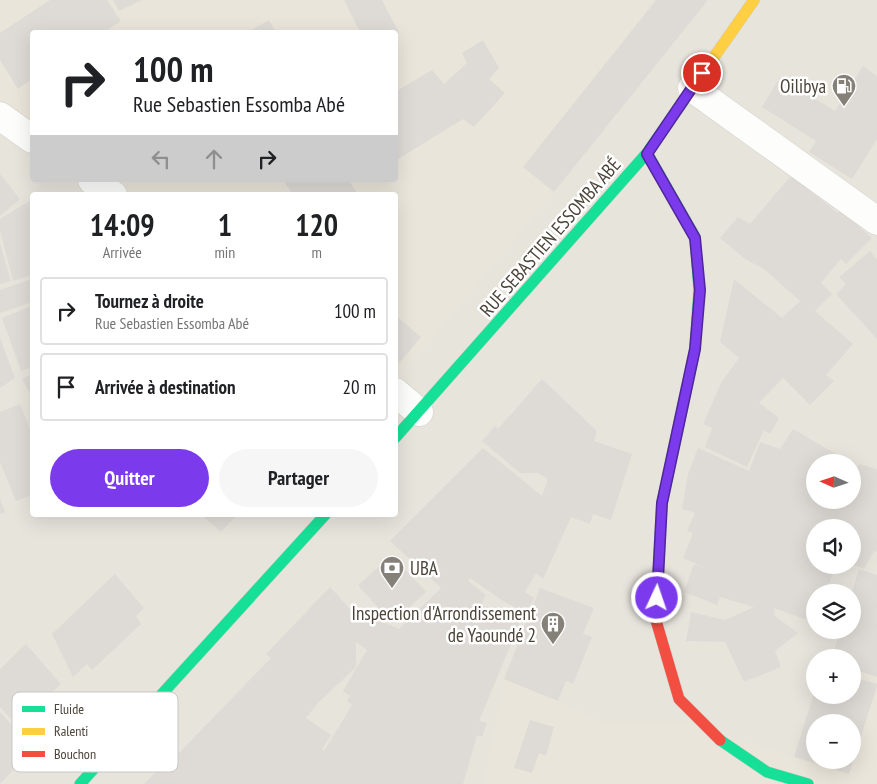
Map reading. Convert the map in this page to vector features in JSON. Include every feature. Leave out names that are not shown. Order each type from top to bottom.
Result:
[{"type":"main road","name":"RUE SEBASTIEN ESSOMBA ABÉ","points":[[398,435],[647,154],[754,0]]},
{"type":"main road","points":[[647,154],[695,238],[700,290],[695,349],[662,503],[655,617],[679,698],[722,742],[767,772],[808,784]]},
{"type":"main road","points":[[164,692],[323,517]]},
{"type":"main road","points":[[80,784],[91,772]]},
{"type":"street","points":[[692,88],[877,221]]},
{"type":"street","points":[[0,116],[30,138]]},
{"type":"street","points":[[95,182],[109,192]]},
{"type":"street","points":[[398,394],[419,412]]},
{"type":"shaded area","points":[[0,0],[877,0],[877,784],[0,784]]},
{"type":"shaded area","points":[[0,0],[708,0],[554,192],[398,380],[398,192],[83,192],[71,182],[398,182],[398,30],[30,30],[30,150],[0,127]]},
{"type":"shaded area","points":[[861,570],[877,575],[877,784],[484,784],[504,679],[605,723],[685,722],[793,757],[806,717],[806,769],[861,769],[861,714],[807,714],[810,704],[861,704],[861,649],[834,649],[837,639],[861,639],[861,584],[854,584],[857,574],[861,574]]},
{"type":"building","points":[[50,0],[107,0],[121,21],[107,30],[30,30],[30,80],[18,89],[0,60],[0,33]]},
{"type":"building","points":[[113,0],[142,0],[119,11]]},
{"type":"building","points":[[344,0],[382,0],[397,30],[359,30]]},
{"type":"building","points":[[656,0],[708,0],[554,192],[523,167]]},
{"type":"building","points":[[269,20],[275,30],[252,30]]},
{"type":"building","points":[[483,40],[499,68],[489,79],[505,93],[474,127],[463,119],[398,159],[398,90],[432,70],[444,84],[467,63],[462,53]]},
{"type":"building","points":[[863,66],[877,76],[877,139],[852,179],[809,152],[816,141],[762,107],[780,77],[835,111]]},
{"type":"building","points":[[0,174],[20,199],[0,216]]},
{"type":"building","points":[[791,176],[838,213],[840,210],[872,238],[846,264],[841,259],[821,283],[832,294],[815,311],[853,344],[826,375],[834,381],[810,405],[783,378],[759,403],[779,418],[770,434],[764,430],[747,467],[705,447],[712,428],[703,424],[721,383],[739,358],[720,342],[734,279],[782,318],[800,301],[764,269],[745,259],[720,238],[738,217],[750,224]]},
{"type":"building","points":[[284,182],[350,182],[356,192],[291,192]]},
{"type":"building","points":[[30,201],[30,276],[13,281],[0,230],[0,219]]},
{"type":"building","points":[[0,244],[11,281],[0,284]]},
{"type":"building","points":[[870,251],[877,260],[877,339],[836,294],[846,284],[839,277]]},
{"type":"building","points":[[30,280],[30,303],[0,313],[0,290]]},
{"type":"building","points":[[30,307],[30,368],[21,371],[2,318]]},
{"type":"building","points":[[398,318],[421,337],[398,364]]},
{"type":"building","points":[[0,338],[15,378],[0,388]]},
{"type":"building","points":[[30,375],[30,393],[22,379]]},
{"type":"building","points":[[542,379],[597,431],[594,441],[632,454],[611,520],[593,514],[590,524],[571,517],[543,579],[536,573],[525,592],[534,598],[526,613],[503,601],[470,578],[468,581],[486,595],[481,605],[521,620],[479,721],[487,723],[482,737],[477,735],[463,784],[144,784],[155,772],[178,772],[178,754],[271,658],[266,654],[330,587],[358,618],[374,618],[399,629],[441,588],[390,541],[483,448],[542,496],[548,479],[538,473],[520,473],[482,441],[495,426],[498,429]],"holes":[[[356,642],[367,650],[343,691],[350,696],[347,701],[352,705],[324,751],[322,749],[331,735],[306,718],[317,704],[356,667]]]},
{"type":"building","points":[[20,404],[30,429],[30,496],[16,501],[0,462],[0,412]]},
{"type":"building","points":[[793,429],[836,454],[806,454],[806,509],[861,509],[861,465],[877,469],[877,552],[874,551],[864,569],[861,568],[861,519],[806,519],[806,574],[833,574],[829,584],[806,584],[806,620],[774,608],[775,616],[798,633],[775,651],[781,667],[744,682],[725,642],[686,641],[691,612],[725,620],[754,607],[720,597],[717,605],[684,592],[694,564],[708,569],[683,558],[693,533],[687,531],[695,513],[682,509],[688,474],[698,448],[749,471],[760,442],[780,449]]},
{"type":"building","points":[[0,499],[5,512],[0,514]]},
{"type":"building","points":[[204,517],[235,517],[221,532]]},
{"type":"building","name":"UBA","points":[[392,555],[426,592],[392,623],[358,585]]},
{"type":"building","points":[[861,570],[877,575],[877,677],[861,672],[861,649],[835,649],[837,639],[861,639],[861,584],[854,584],[857,574],[861,574]]},
{"type":"building","points":[[115,574],[144,608],[136,616],[141,624],[92,670],[87,664],[73,677],[52,634]]},
{"type":"building","name":"Inspection d'Arrondissement de Yaoundé 2","points":[[540,588],[594,608],[583,634],[592,637],[573,684],[566,681],[558,701],[504,679]]},
{"type":"building","points":[[26,644],[61,684],[52,692],[12,692],[12,720],[0,707],[0,669]]},
{"type":"building","points":[[861,680],[877,684],[861,736],[861,714],[807,714],[811,704],[861,704]]},
{"type":"building","points":[[0,712],[12,725],[12,771],[0,784]]},
{"type":"building","points":[[806,719],[806,761],[794,757]]},
{"type":"building","points":[[530,720],[554,727],[546,756],[539,753],[532,773],[514,768]]},
{"type":"building","points":[[833,769],[851,769],[849,774]]},
{"type":"traffic: fast","points":[[398,435],[647,153],[686,97]]},
{"type":"traffic: fast","points":[[647,153],[695,237],[699,290],[695,349],[662,503],[657,592]]},
{"type":"traffic: fast","points":[[164,692],[323,517]]},
{"type":"traffic: fast","points":[[720,740],[767,772],[808,784]]},
{"type":"traffic: fast","points":[[80,784],[91,772]]},
{"type":"traffic: slow","points":[[686,97],[754,0]]},
{"type":"traffic: jam","points":[[657,592],[655,617],[679,699],[720,740]]},
{"type":"place","name":"Oilibya","points":[[844,107]]},
{"type":"place","name":"UBA","points":[[392,589]]},
{"type":"place","name":"Inspection d'Arrondissement de Yaoundé 2","points":[[553,645]]},
{"type":"route","points":[[657,598],[662,503],[695,349],[700,290],[695,238],[647,154],[702,73]]}]
